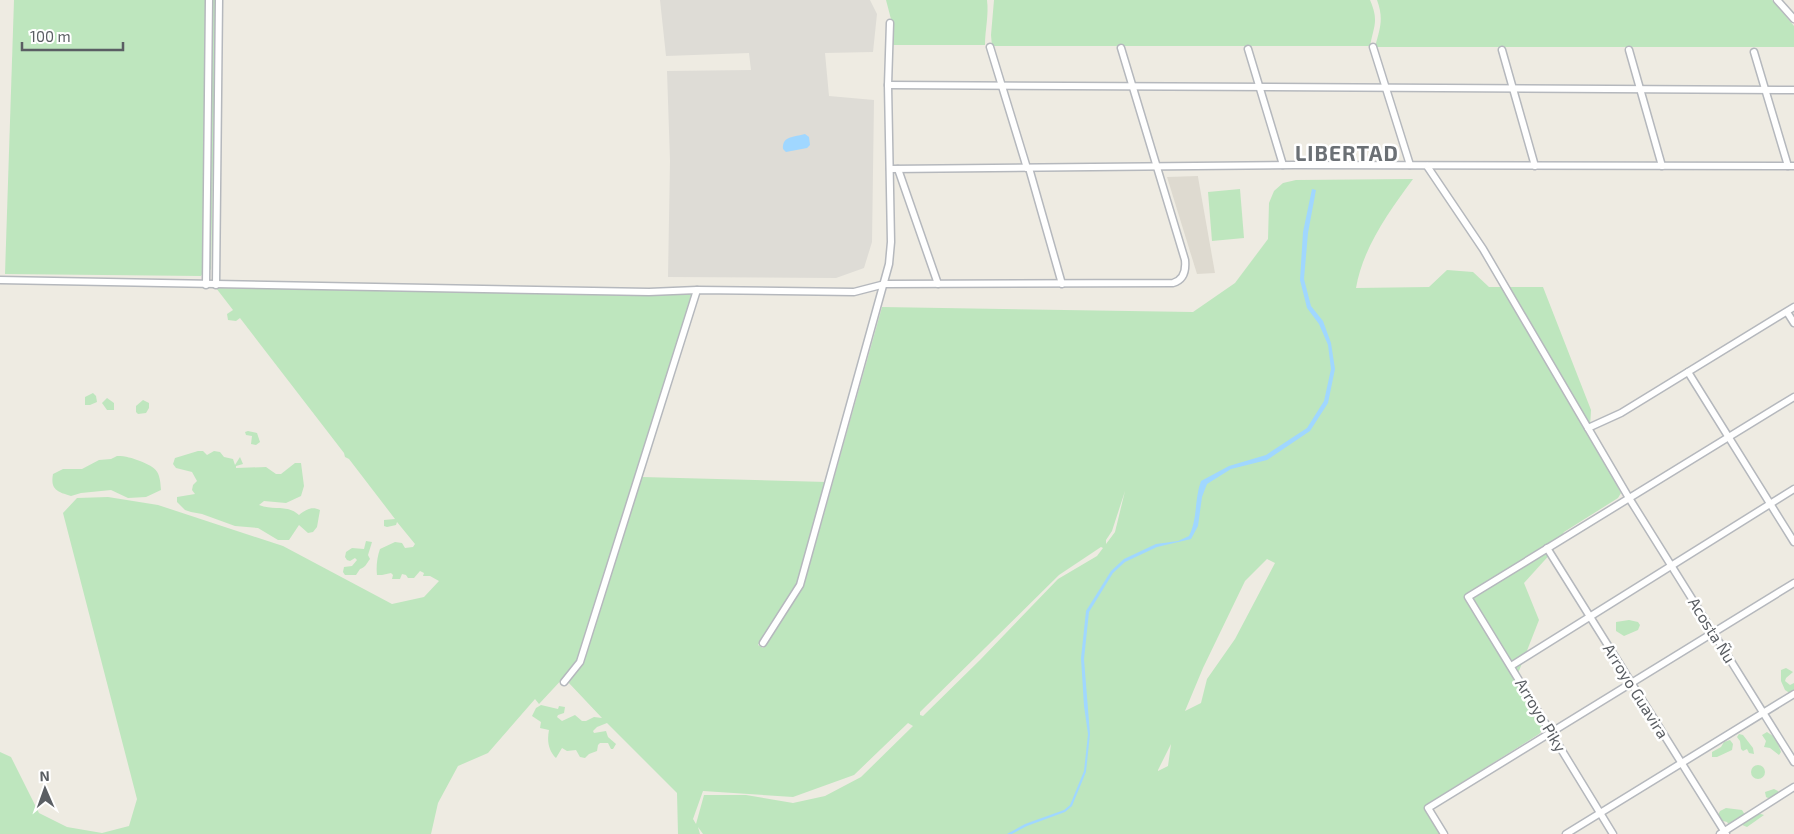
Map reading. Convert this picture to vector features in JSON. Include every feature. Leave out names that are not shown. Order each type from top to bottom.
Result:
[{"type":"street","points":[[206,285],[209,0]]},
{"type":"street","points":[[216,285],[219,0]]},
{"type":"street","points":[[1777,0],[1794,20]]},
{"type":"street","points":[[762,643],[800,585],[885,284],[891,242],[888,85],[890,23]]},
{"type":"street","points":[[990,47],[1062,284]]},
{"type":"street","points":[[1373,47],[1410,166]]},
{"type":"street","points":[[0,280],[649,292],[697,290],[854,292],[885,284],[1178,282],[1186,268],[1185,260],[1121,48]]},
{"type":"street","points":[[1248,49],[1283,165]]},
{"type":"street","points":[[1502,50],[1534,166]]},
{"type":"street","points":[[1629,50],[1662,166]]},
{"type":"street","points":[[890,169],[1283,165],[1791,166],[1754,52]]},
{"type":"street","points":[[888,85],[1794,90]]},
{"type":"street","name":"Acosta Ñu","points":[[1427,166],[1483,249],[1629,498],[1794,762]]},
{"type":"street","points":[[898,169],[938,284]]},
{"type":"street","points":[[564,682],[580,662],[697,290]]},
{"type":"street","points":[[1588,428],[1621,413],[1794,308]]},
{"type":"street","points":[[1787,312],[1794,322]]},
{"type":"street","points":[[1688,372],[1794,542]]},
{"type":"street","points":[[1547,548],[1794,397]]},
{"type":"street","points":[[1510,666],[1794,490]]},
{"type":"street","name":"Arroyo Piky","points":[[1547,548],[1468,597],[1613,834]]},
{"type":"street","name":"Arroyo Guavira","points":[[1547,548],[1723,833]]},
{"type":"street","points":[[1444,834],[1428,808],[1794,583]]},
{"type":"street","points":[[1566,834],[1794,694]]},
{"type":"street","points":[[1723,833],[1794,787]]},
{"type":"shaded area","points":[[660,0],[870,0],[877,14],[873,52],[825,53],[829,96],[874,100],[872,242],[864,268],[836,278],[668,277],[670,161],[667,71],[751,70],[749,53],[666,56]]},
{"type":"shaded area","points":[[1198,176],[1215,273],[1197,274],[1167,177]]},
{"type":"green space","points":[[14,0],[207,0],[204,271],[201,276],[5,274]]},
{"type":"green space","points":[[212,0],[216,0],[211,270],[209,269]]},
{"type":"green space","points":[[886,0],[987,0],[985,45],[890,45],[892,23]]},
{"type":"green space","points":[[994,0],[1370,0],[1375,23],[1370,46],[992,46]]},
{"type":"green space","points":[[1377,0],[1772,0],[1794,26],[1794,47],[1375,47],[1381,18]]},
{"type":"green space","points":[[1413,179],[1378,230],[1364,258],[1356,288],[1429,287],[1447,270],[1473,272],[1489,287],[1543,287],[1591,410],[1590,428],[1592,437],[1621,493],[1618,498],[1564,532],[1553,551],[1524,583],[1539,620],[1515,681],[1541,725],[1542,731],[1426,805],[1426,811],[1440,834],[703,834],[698,827],[700,834],[678,834],[677,793],[607,723],[593,731],[594,733],[606,731],[608,737],[616,744],[613,749],[611,749],[608,743],[600,743],[597,751],[585,758],[580,757],[576,750],[567,751],[562,748],[556,758],[553,755],[549,745],[549,730],[540,728],[541,722],[532,716],[536,708],[541,705],[558,709],[559,706],[565,707],[564,713],[557,717],[562,721],[575,715],[582,721],[594,717],[602,718],[568,682],[583,662],[642,477],[827,482],[797,584],[758,645],[763,648],[804,585],[882,307],[1193,312],[1235,283],[1268,239],[1269,203],[1274,191],[1283,183],[1296,180]],"holes":[[[1125,491],[1115,532],[1106,544],[1106,540],[1112,531]],[[1101,547],[1103,548],[1097,556],[1058,579],[980,660],[923,716],[920,715],[920,712],[1059,575]],[[1267,559],[1275,563],[1235,639],[1207,679],[1201,703],[1185,711],[1203,668],[1245,581]],[[908,723],[913,726],[861,777],[825,796],[793,803],[746,795],[704,795],[696,824],[693,819],[703,791],[793,797],[854,775]],[[1171,744],[1168,766],[1158,770]]]},
{"type":"green space","points":[[1240,189],[1244,238],[1212,241],[1208,192]]},
{"type":"green space","points":[[216,288],[644,295],[693,293],[579,661],[539,704],[535,699],[488,753],[458,766],[438,803],[431,834],[0,834],[0,752],[11,757],[39,813],[67,827],[102,833],[129,826],[137,799],[63,513],[77,498],[108,497],[158,505],[283,546],[392,604],[424,597],[439,581],[430,576],[423,576],[424,573],[420,571],[414,578],[408,578],[402,574],[400,579],[392,579],[393,575],[391,573],[377,575],[380,549],[395,542],[402,543],[405,548],[413,547],[415,544],[397,522],[396,525],[384,526],[384,520],[395,519],[349,459],[345,457],[344,453],[240,318],[236,321],[228,320],[227,314],[233,310]]},
{"type":"green space","points":[[93,393],[96,396],[97,402],[85,405],[85,397]]},
{"type":"green space","points":[[107,398],[114,403],[114,410],[107,410],[102,403]]},
{"type":"green space","points":[[143,400],[149,403],[149,408],[146,413],[138,414],[136,406]]},
{"type":"green space","points":[[245,432],[257,433],[260,442],[256,445],[251,444],[252,436],[246,435]]},
{"type":"green space","points":[[203,451],[207,455],[214,451],[220,452],[224,457],[233,459],[235,465],[240,457],[243,464],[236,466],[236,468],[266,467],[276,474],[281,474],[295,463],[301,463],[304,486],[301,496],[286,503],[264,501],[259,505],[290,510],[299,515],[306,510],[320,510],[317,527],[313,532],[308,533],[299,525],[289,540],[278,540],[258,528],[235,526],[185,510],[177,502],[177,497],[195,494],[192,490],[193,485],[197,481],[192,472],[176,468],[173,464],[175,458]]},
{"type":"green space","points":[[117,456],[134,459],[154,468],[160,478],[161,490],[146,497],[128,498],[111,490],[71,496],[59,492],[54,487],[53,474],[63,469],[82,469],[99,460],[111,459]]},
{"type":"green space","points":[[366,541],[372,542],[368,555],[370,559],[356,575],[345,575],[343,572],[344,567],[352,566],[357,560],[355,558],[350,561],[347,560],[345,557],[346,552],[352,548],[364,549]]},
{"type":"green space","points":[[1629,620],[1638,622],[1640,625],[1638,630],[1624,636],[1616,631],[1616,622]]},
{"type":"green space","points":[[1786,668],[1793,672],[1785,681],[1790,685],[1794,683],[1794,692],[1791,694],[1785,690],[1781,681],[1781,670]]},
{"type":"green space","points":[[1767,732],[1776,738],[1781,752],[1779,755],[1770,748],[1764,747],[1766,741],[1762,735]]},
{"type":"green space","points":[[1739,734],[1743,735],[1753,748],[1754,754],[1749,753],[1747,749],[1743,751],[1741,749],[1740,741],[1737,737]]},
{"type":"green space","points":[[1730,740],[1733,744],[1732,750],[1717,757],[1712,757],[1712,752],[1721,747],[1724,742]]},
{"type":"green space","points":[[1755,765],[1761,765],[1765,772],[1761,779],[1755,779],[1751,775],[1751,769]]},
{"type":"green space","points":[[1774,789],[1778,791],[1779,796],[1770,799],[1766,797],[1765,792]]},
{"type":"green space","points":[[1726,808],[1742,810],[1748,820],[1758,813],[1764,815],[1747,827],[1735,822],[1729,825],[1717,817],[1720,811]]},
{"type":"water","points":[[805,134],[809,137],[810,145],[807,148],[786,152],[783,149],[784,142],[787,139]]},
{"type":"water","points":[[1312,189],[1316,190],[1308,233],[1304,279],[1311,306],[1323,321],[1331,343],[1335,369],[1328,403],[1310,431],[1267,460],[1231,469],[1207,484],[1202,497],[1198,526],[1191,539],[1157,547],[1125,562],[1113,573],[1089,612],[1084,659],[1090,734],[1086,772],[1072,806],[1065,812],[1027,826],[1012,834],[1007,834],[1025,824],[1064,810],[1070,805],[1084,771],[1088,734],[1081,658],[1086,611],[1111,571],[1124,559],[1156,544],[1178,541],[1189,536],[1194,522],[1197,495],[1201,481],[1229,466],[1266,455],[1307,428],[1324,401],[1331,369],[1328,345],[1319,324],[1307,308],[1300,280],[1303,232]]},
{"type":"district","name":"LIBERTAD","points":[[1347,154]]}]
